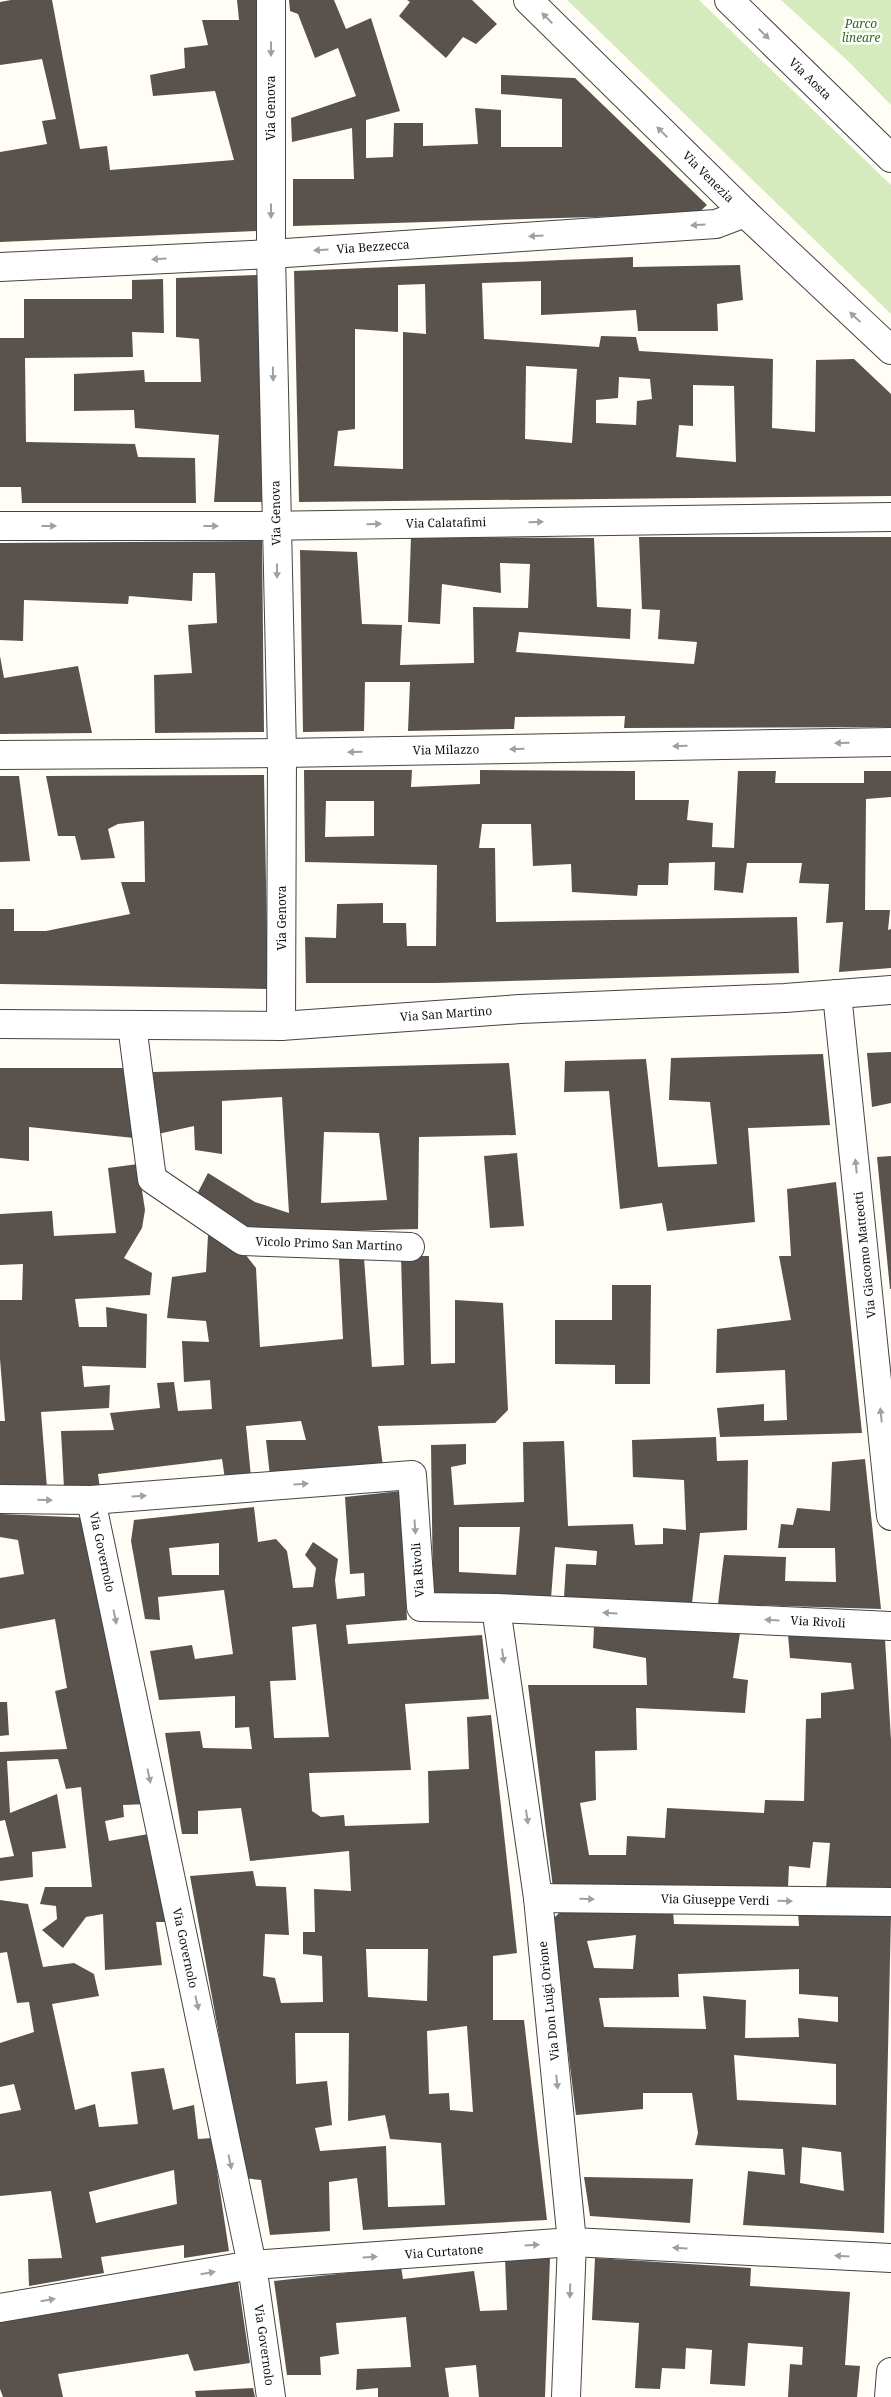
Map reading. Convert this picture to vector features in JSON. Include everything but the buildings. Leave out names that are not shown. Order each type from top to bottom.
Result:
[{"type":"street","name":"Via Genova","points":[[271,0],[271,254],[282,753],[281,1026]]},
{"type":"street","name":"Via Venezia","points":[[528,0],[745,213],[891,350]]},
{"type":"street","name":"Via Aosta","points":[[729,0],[891,158]]},
{"type":"street","name":"Via Bezzecca","points":[[0,266],[271,254],[716,224],[745,213]]},
{"type":"street","name":"Via Calatafimi","points":[[0,526],[276,525],[891,517]]},
{"type":"street","name":"Via Milazzo","points":[[0,755],[282,753],[891,742]]},
{"type":"street","name":"Via San Martino","points":[[0,1024],[281,1026],[520,1009],[786,998],[891,990]]},
{"type":"street","name":"Via Giacomo Matteotti","points":[[837,994],[891,1516]]},
{"type":"street","name":"Vicolo Primo San Martino","points":[[132,1025],[152,1179],[243,1241],[410,1247]]},
{"type":"street","name":"Via Rivoli","points":[[0,1499],[91,1500],[412,1475],[421,1607],[496,1608],[891,1626]]},
{"type":"street","name":"Via Governolo","points":[[91,1500],[252,2265],[271,2397]]},
{"type":"street","name":"Via Don Luigi Orione","points":[[496,1608],[538,1898],[572,2242],[566,2397]]},
{"type":"street","name":"Via Giuseppe Verdi","points":[[538,1898],[891,1902]]},
{"type":"street","name":"Via Curtatone","points":[[0,2308],[252,2265],[572,2242],[891,2258]]},
{"type":"street","points":[[889,2397],[891,2372]]},
{"type":"green space","points":[[567,0],[699,0],[891,185],[891,314]]},
{"type":"green space","name":"Parco lineare","points":[[781,0],[891,0],[891,105],[849,62]]}]
